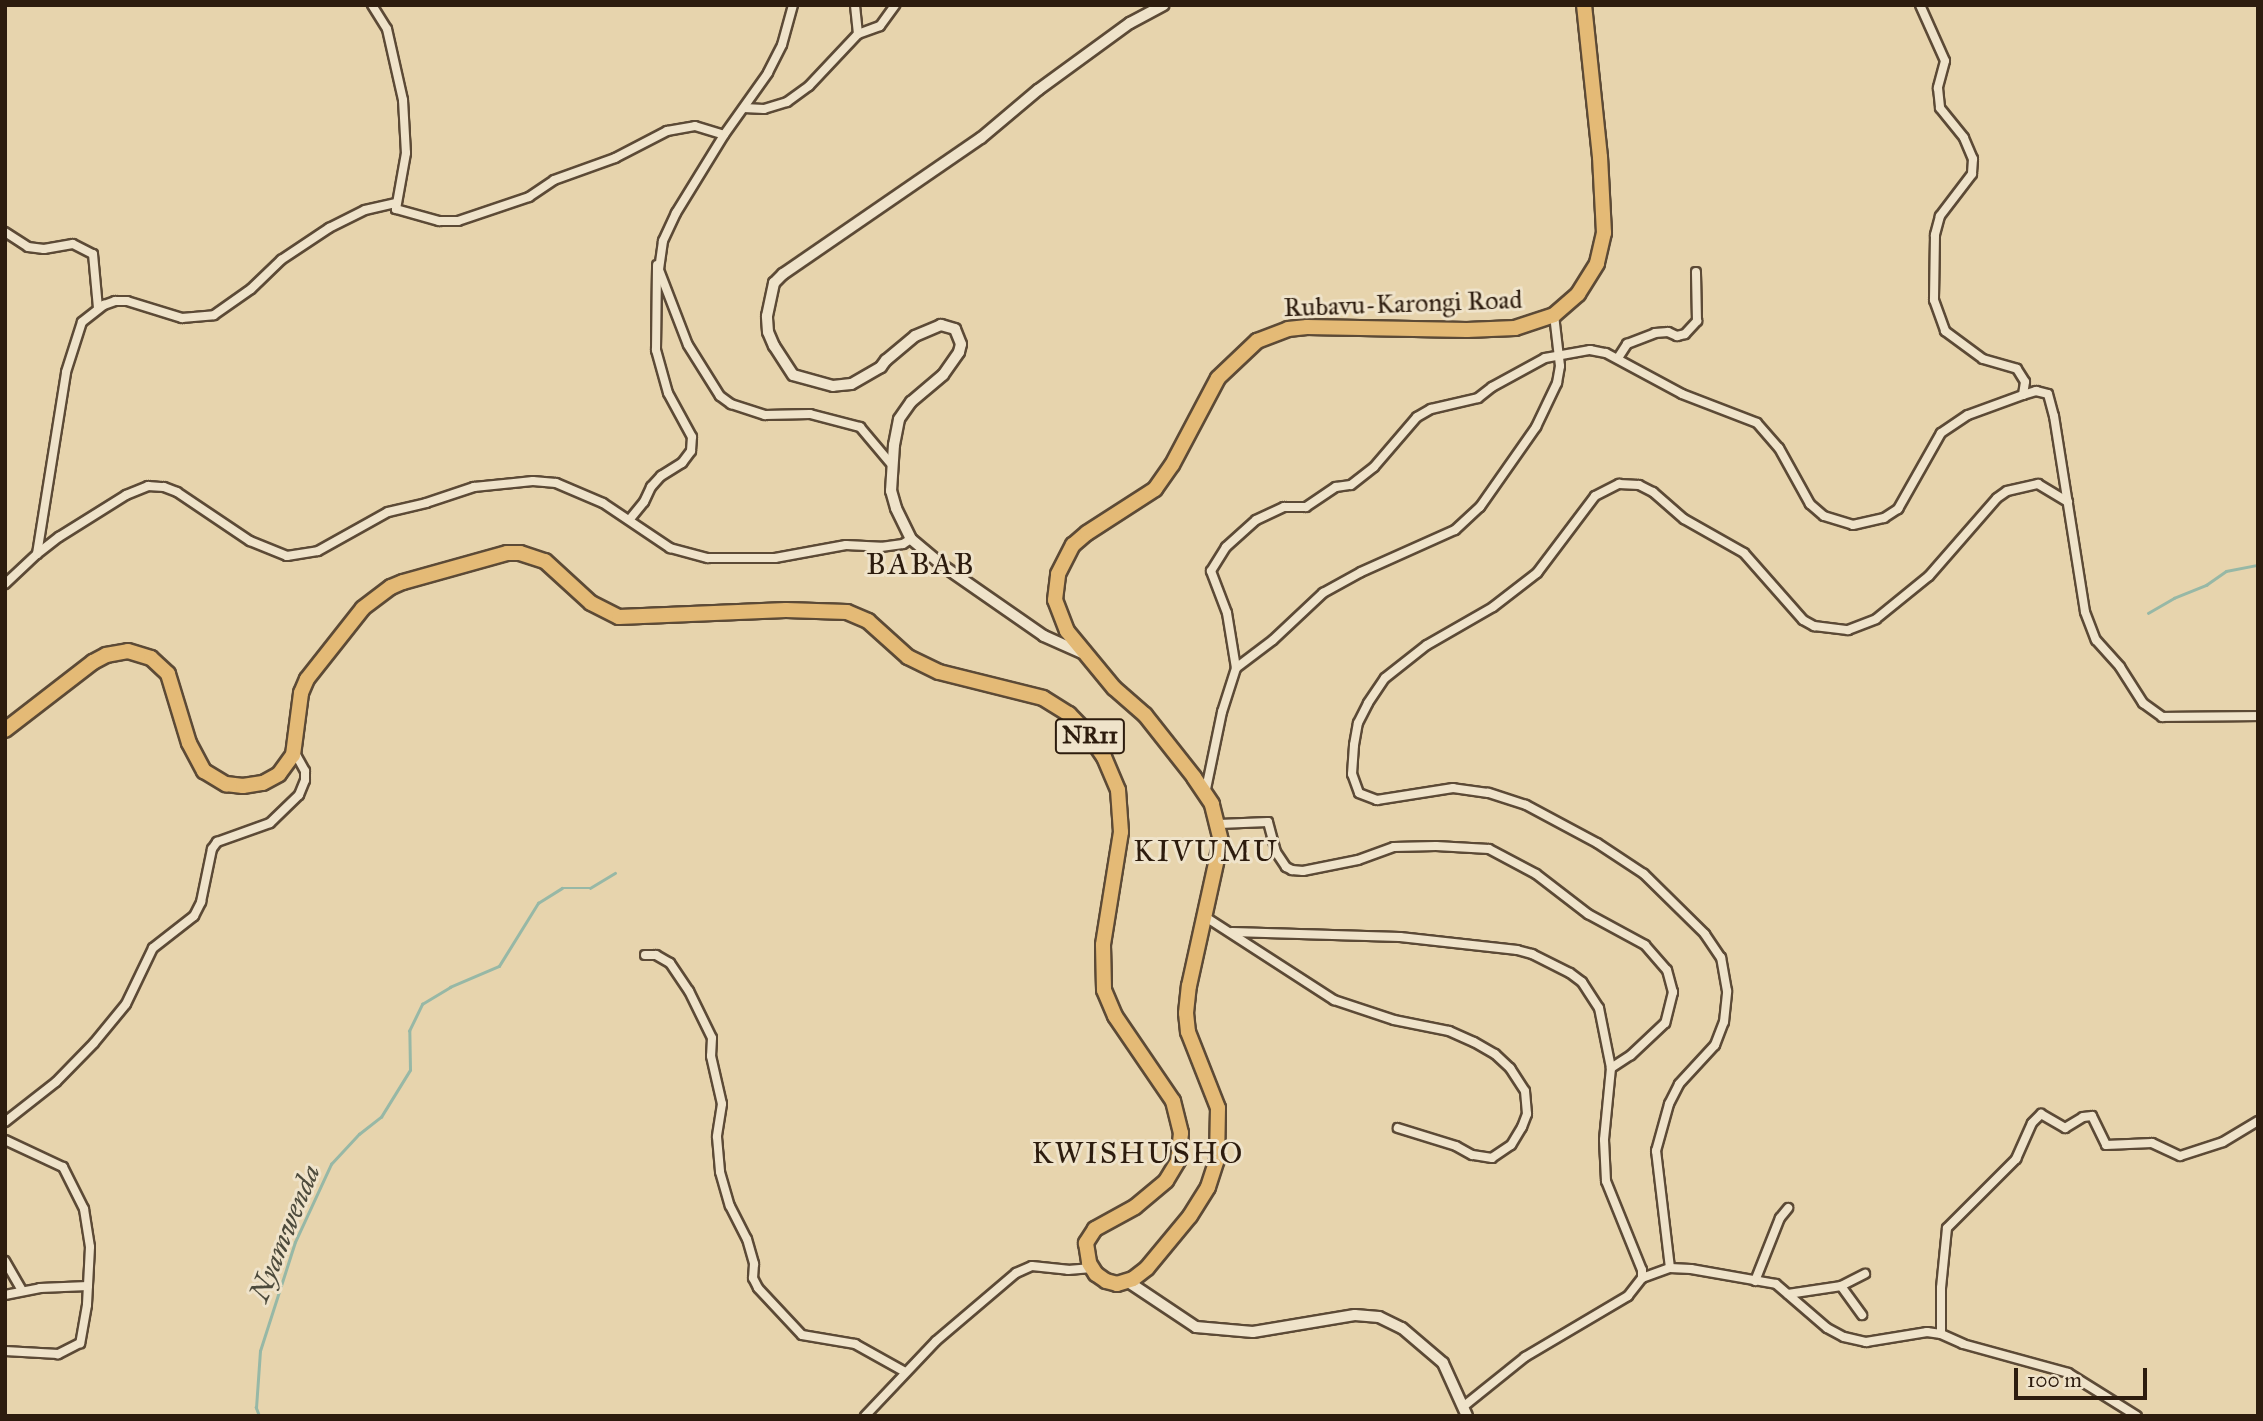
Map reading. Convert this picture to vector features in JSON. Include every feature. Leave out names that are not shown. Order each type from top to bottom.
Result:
[{"type":"highway","name":"Rubavu-Karongi Road","points":[[1127,1282],[1147,1268],[1190,1216],[1208,1187],[1217,1160],[1219,1108],[1186,1023],[1189,986],[1221,841],[1219,824],[1205,794],[1145,715],[1132,706],[1082,653],[1067,631],[1055,600],[1058,574],[1065,558],[1087,533],[1155,489],[1172,465],[1218,378],[1257,341],[1288,329],[1307,327],[1467,330],[1515,328],[1554,315],[1578,294],[1602,249],[1604,233],[1600,157],[1584,5]]},
{"type":"highway","name":"NR11","points":[[294,751],[302,693],[307,679],[363,608],[391,587],[403,582],[508,553],[520,553],[545,561],[591,603],[619,617],[786,611],[848,612],[868,621],[908,656],[924,666],[950,677],[1035,695],[1069,714],[1089,735],[1104,757],[1113,775],[1120,802],[1121,832],[1103,945],[1104,990],[1115,1016],[1173,1101],[1181,1133],[1178,1161],[1158,1190],[1135,1207],[1102,1223],[1090,1235],[1086,1252],[1092,1268]]},
{"type":"highway","points":[[5,730],[93,662],[106,655],[128,651],[151,657],[168,674],[194,756],[204,771],[216,780],[243,786],[263,783],[288,766],[294,751]]},
{"type":"highway","points":[[1092,1268],[1106,1281],[1127,1282]]},
{"type":"main road","points":[[1082,653],[1044,636],[942,565],[911,539],[896,508],[891,491],[899,419],[911,402],[943,374],[959,352],[959,334],[949,325],[941,325],[915,335],[886,359],[881,368],[851,383],[833,386],[793,375],[768,332],[767,316],[774,283],[860,218],[981,138],[1038,90],[1130,23],[1164,5]]},
{"type":"main road","points":[[1127,1282],[1196,1328],[1253,1332],[1355,1315],[1379,1317],[1402,1328],[1443,1363],[1466,1411]]},
{"type":"street","points":[[372,5],[387,29],[402,100],[407,153],[396,209],[439,221],[458,221],[529,197],[554,180],[615,158],[667,131],[695,126],[724,135]]},
{"type":"street","points":[[630,519],[644,502],[651,487],[661,476],[682,463],[691,450],[692,437],[668,393],[656,350],[654,280],[658,259],[676,213],[724,135],[768,73],[782,44],[793,5]]},
{"type":"street","points":[[855,5],[858,34]]},
{"type":"street","points":[[744,108],[764,109],[787,102],[809,86],[858,34],[880,26],[895,5]]},
{"type":"street","points":[[1920,5],[1945,61],[1938,88],[1940,108],[1964,138],[1973,159],[1972,174],[1940,216],[1935,235],[1934,300],[1945,331],[1983,359],[2017,369],[2025,382],[2023,395]]},
{"type":"street","points":[[37,554],[69,358],[82,322],[98,308],[115,301],[127,301],[182,318],[214,315],[251,289],[281,260],[329,228],[365,210],[396,203]]},
{"type":"street","points":[[5,232],[28,247],[44,249],[74,244],[93,254],[98,308]]},
{"type":"street","points":[[658,259],[663,282],[688,345],[720,396],[731,404],[765,415],[810,414],[860,427],[893,466]]},
{"type":"street","points":[[1618,358],[1627,344],[1656,333],[1685,334],[1697,321],[1696,272]]},
{"type":"street","points":[[1236,668],[1273,640],[1323,593],[1361,572],[1440,538],[1467,520],[1493,492],[1536,427],[1557,383],[1559,358],[1554,315]]},
{"type":"street","points":[[1205,794],[1222,712],[1236,668],[1227,613],[1211,571],[1230,543],[1256,520],[1284,507],[1306,507],[1336,487],[1351,485],[1361,478],[1417,417],[1431,409],[1478,398],[1536,362],[1590,350],[1618,358],[1682,394],[1757,423],[1779,448],[1810,503],[1824,516],[1853,525],[1884,517],[1898,509],[1941,433],[1968,415],[2023,395],[2044,391],[2051,401],[2085,612],[2096,639],[2120,667],[2143,703],[2162,717],[2258,716]]},
{"type":"street","points":[[5,584],[37,554],[126,495],[148,486],[164,487],[177,492],[250,541],[287,556],[318,551],[388,512],[498,482],[556,483],[603,503],[670,548],[708,558],[775,558],[846,545],[881,547],[903,544],[911,539]]},
{"type":"street","points":[[1670,1268],[1656,1151],[1668,1104],[1679,1084],[1715,1045],[1724,1022],[1727,991],[1721,958],[1705,934],[1644,874],[1597,843],[1526,805],[1488,793],[1453,788],[1377,800],[1359,793],[1353,774],[1354,745],[1358,723],[1368,703],[1385,678],[1427,645],[1493,607],[1537,573],[1595,496],[1607,487],[1619,484],[1639,485],[1653,492],[1684,519],[1744,553],[1803,620],[1814,626],[1848,630],[1876,619],[1929,576],[1997,498],[2007,491],[2038,484],[2068,502]]},
{"type":"street","points":[[5,1122],[56,1082],[94,1043],[126,1004],[153,948],[194,916],[201,902],[212,849],[217,842],[270,823],[299,795],[305,780],[304,771],[294,751]]},
{"type":"street","points":[[1219,824],[1268,822],[1276,852],[1286,867],[1292,870],[1303,871],[1358,860],[1394,847],[1436,846],[1489,849],[1536,874],[1588,915],[1645,945],[1667,970],[1673,992],[1665,1023],[1632,1055],[1611,1068]]},
{"type":"street","points":[[1204,916],[1334,1000],[1394,1020],[1449,1031],[1474,1042],[1495,1054],[1510,1068],[1525,1091],[1527,1114],[1522,1127],[1511,1145],[1492,1158],[1472,1155],[1456,1146],[1398,1128]]},
{"type":"street","points":[[1232,932],[1400,937],[1495,946],[1532,954],[1570,973],[1590,993],[1605,1031],[1611,1068],[1604,1140],[1606,1181],[1642,1270],[1642,1278]]},
{"type":"street","points":[[645,955],[656,955],[670,963],[689,991],[712,1038],[710,1056],[722,1104],[717,1137],[720,1171],[730,1206],[747,1239],[754,1264],[753,1278],[758,1288],[802,1335],[855,1344],[905,1373]]},
{"type":"street","points":[[1941,1334],[1941,1288],[1947,1228],[2016,1159],[2032,1123],[2041,1114],[2065,1128],[2083,1117],[2092,1116],[2105,1145],[2152,1143],[2180,1156],[2222,1142],[2258,1121]]},
{"type":"street","points":[[5,1140],[63,1167],[70,1178],[88,1226],[85,1329],[75,1347],[48,1355],[5,1351]]},
{"type":"street","points":[[1755,1281],[1780,1218],[1788,1208]]},
{"type":"street","points":[[5,1261],[22,1290]]},
{"type":"street","points":[[865,1416],[948,1330],[1023,1269],[1032,1266],[1068,1270],[1092,1268]]},
{"type":"street","points":[[1466,1411],[1525,1357],[1628,1296],[1642,1278],[1670,1268],[1776,1284],[1827,1328],[1844,1337],[1875,1342],[1927,1332],[1941,1334],[1963,1344],[2068,1373],[2137,1416]]},
{"type":"street","points":[[1788,1294],[1840,1286],[1865,1274]]},
{"type":"street","points":[[5,1295],[22,1290],[88,1286]]},
{"type":"street","points":[[1840,1286],[1862,1315]]},
{"type":"waterway","points":[[2148,613],[2174,598],[2206,585],[2226,571],[2258,565]]},
{"type":"waterway","name":"Nyamwenda","points":[[259,1416],[256,1408],[260,1351],[295,1242],[331,1164],[359,1134],[381,1117],[410,1070],[409,1031],[422,1004],[450,987],[499,966],[538,903],[562,888],[590,888],[615,873]]},
{"type":"district","name":"BABAB","points":[[921,564]]},
{"type":"district","name":"KIVUMU","points":[[1206,851]]},
{"type":"district","name":"KWISHUSHO","points":[[1138,1153]]}]
